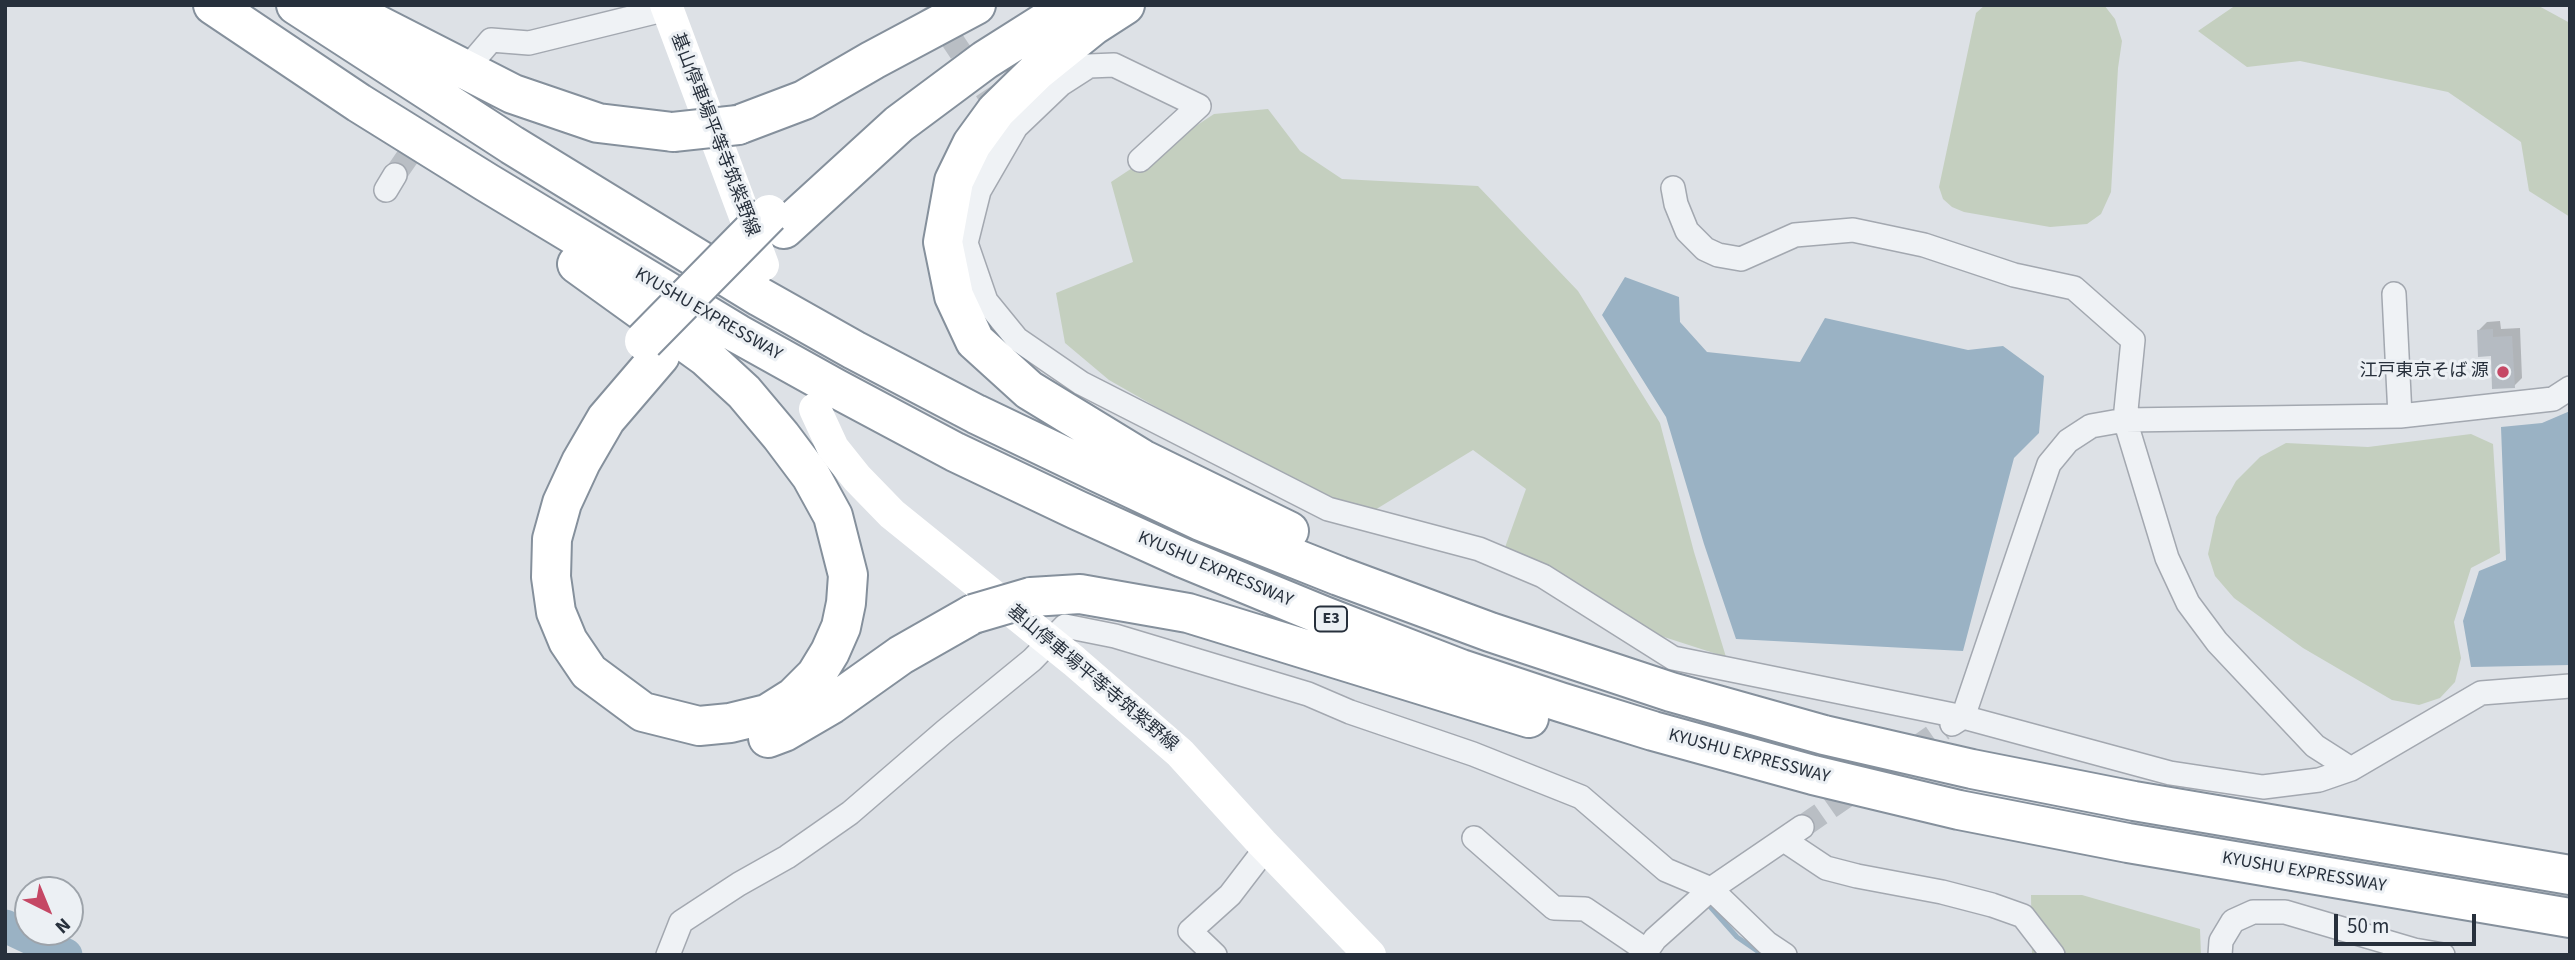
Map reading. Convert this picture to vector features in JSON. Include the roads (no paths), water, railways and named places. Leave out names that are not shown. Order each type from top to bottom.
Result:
[{"type":"highway","name":"KYUSHU EXPRESSWAY","points":[[213,5],[359,103],[486,183],[750,341],[955,452],[1089,515],[1324,617],[1461,669],[1653,732],[1812,775],[1959,810],[2115,841],[2570,918]]},
{"type":"highway","name":"E3","points":[[296,5],[512,145],[749,290],[854,350],[976,414],[1201,521],[1339,576],[1490,632],[1684,695],[1824,735],[1972,769],[2134,801],[2570,875]]},
{"type":"highway","points":[[339,5],[513,94],[598,123],[673,132],[738,125],[804,100],[976,5]]},
{"type":"highway","points":[[1038,5],[974,45],[885,115],[776,222],[721,291],[652,349],[580,420],[557,455],[542,487],[532,521],[528,591],[538,628],[552,657],[590,704],[615,723],[676,746],[710,749],[747,745],[796,725],[832,704],[901,655],[973,614],[1031,597],[1080,593],[1188,612],[1518,715],[1812,775]]},
{"type":"highway","points":[[776,222],[899,124],[985,60],[1072,5]]},
{"type":"highway","points":[[1125,5],[1094,25],[1037,71],[996,111],[972,144],[954,181],[943,242],[954,296],[975,341],[1029,390],[1142,458],[1490,632]]},
{"type":"highway","points":[[359,103],[478,195],[706,357],[744,392],[811,476],[833,516],[848,575],[841,627],[816,675],[794,697],[767,713],[730,723],[699,726],[643,712],[589,672],[568,641],[556,612],[551,577],[552,539],[562,503],[606,419],[652,349]]},
{"type":"main road","name":"基山停車場平等寺筑紫野線","points":[[666,7],[763,265]]},
{"type":"main road","name":"基山停車場平等寺筑紫野線","points":[[815,409],[833,448],[857,478],[892,514],[1049,641],[1180,752],[1266,848],[1370,955]]},
{"type":"street","points":[[474,60],[491,40],[529,43],[666,7]]},
{"type":"street","points":[[1140,160],[1199,106],[1114,65],[1088,66],[1010,123],[979,191],[966,243],[986,301],[1017,339],[1081,383],[1328,509],[1479,549],[1544,576],[1673,658],[1963,717],[2170,773],[2263,787],[2319,780],[2351,769],[2480,693],[2570,686]]},
{"type":"street","points":[[1674,188],[1676,204],[1687,231],[1705,249],[1718,255],[1741,259],[1795,235],[1853,230],[1924,245],[2014,275],[2074,288],[2133,340],[2125,420],[2167,558],[2188,603],[2217,642],[2315,746],[2351,769]]},
{"type":"street","points":[[2394,294],[2400,416]]},
{"type":"street","points":[[1943,729],[1963,717],[2049,464],[2067,441],[2091,426],[2125,420],[2400,416],[2553,399],[2570,388]]},
{"type":"street","points":[[668,955],[681,922],[787,857],[850,813],[943,732],[1032,660],[1065,626],[1115,636],[1308,694],[1350,712],[1473,754],[1581,796],[1666,870],[1711,889],[1767,943],[1785,955]]},
{"type":"street","points":[[1474,838],[1553,908],[1585,909],[1645,953],[1655,939],[1711,889],[1793,833],[1826,868],[1942,892],[2023,916],[2053,955]]},
{"type":"street","points":[[1215,955],[1190,931],[1230,895],[1266,848]]},
{"type":"street","points":[[2220,955],[2221,941],[2234,921],[2253,912],[2285,912],[2414,950],[2442,955]]},
{"type":"water","points":[[1625,277],[1679,297],[1680,322],[1707,352],[1800,362],[1825,318],[1968,350],[2003,346],[2044,376],[2039,433],[2014,458],[1963,651],[1736,639],[1666,417],[1602,315]]},
{"type":"water","points":[[2570,411],[2570,665],[2471,667],[2463,621],[2479,571],[2506,560],[2501,427],[2542,423]]},
{"type":"waterway","points":[[1706,902],[1737,937],[1763,955]]},
{"type":"waterway","points":[[5,926],[66,955]]},
{"type":"tunnel","points":[[929,5],[1003,116]]},
{"type":"tunnel","points":[[395,175],[451,94]]},
{"type":"tunnel","points":[[1802,827],[1943,729]]},
{"type":"place","name":"江戸東京そば 源","points":[[2503,372]]}]
